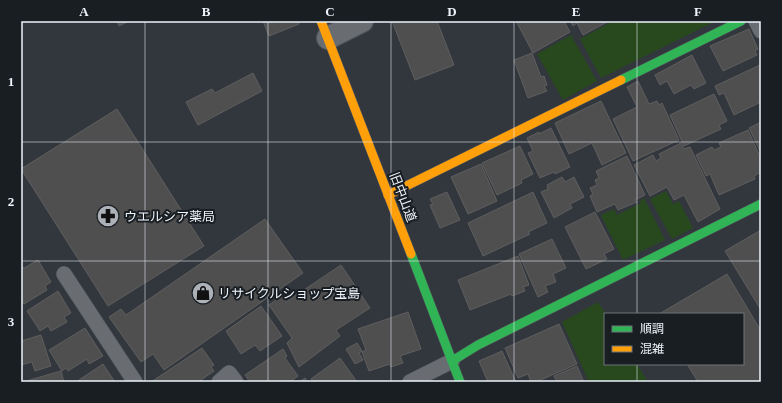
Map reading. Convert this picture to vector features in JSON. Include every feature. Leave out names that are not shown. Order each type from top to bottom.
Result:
[{"type":"street","points":[[324,30],[362,21]]},
{"type":"street","points":[[388,195],[741,21]]},
{"type":"street","name":"旧中山道","points":[[324,30],[460,382]]},
{"type":"street","points":[[452,361],[478,345],[761,204]]},
{"type":"lane","points":[[756,21],[761,31]]},
{"type":"lane","points":[[64,274],[135,382]]},
{"type":"lane","points":[[410,382],[452,361]]},
{"type":"lane","points":[[219,382],[229,373],[236,382]]},
{"type":"green space","points":[[613,21],[716,21],[601,78],[580,39]]},
{"type":"green space","points":[[571,35],[597,81],[563,100],[537,54]]},
{"type":"green space","points":[[666,191],[673,204],[679,201],[693,228],[672,239],[650,199]]},
{"type":"green space","points":[[644,198],[665,240],[623,260],[601,215],[614,209],[617,215],[641,203],[640,201]]},
{"type":"green space","points":[[598,302],[605,313],[604,313],[604,365],[638,365],[648,382],[589,382],[562,322]]},
{"type":"building","points":[[117,21],[129,21],[119,26]]},
{"type":"building","points":[[263,21],[298,21],[299,24],[269,36]]},
{"type":"building","points":[[392,21],[437,21],[454,65],[415,80]]},
{"type":"building","points":[[516,21],[564,21],[570,32],[533,53]]},
{"type":"building","points":[[570,21],[609,21],[583,35],[577,23],[573,26]]},
{"type":"building","points":[[749,29],[758,49],[755,51],[757,55],[723,71],[710,46]]},
{"type":"building","points":[[532,53],[541,77],[544,76],[547,85],[544,86],[547,91],[528,98],[514,60]]},
{"type":"building","points":[[692,55],[706,83],[694,89],[691,85],[674,94],[667,81],[660,85],[655,75]]},
{"type":"building","points":[[760,65],[761,102],[734,115],[724,93],[719,95],[715,86]]},
{"type":"building","points":[[253,73],[262,91],[198,125],[186,102],[212,89],[215,93]]},
{"type":"building","points":[[638,81],[649,104],[657,101],[659,105],[662,103],[679,140],[633,161],[613,119],[637,107],[627,87]]},
{"type":"building","points":[[714,94],[727,121],[719,125],[721,129],[684,146],[670,115]]},
{"type":"building","points":[[601,101],[626,153],[602,165],[592,143],[569,154],[555,123]]},
{"type":"building","points":[[117,109],[204,246],[108,306],[21,169]]},
{"type":"building","points":[[761,122],[761,153],[749,128]]},
{"type":"building","points":[[551,128],[570,167],[555,174],[554,172],[540,178],[528,153],[533,151],[527,138]]},
{"type":"building","points":[[748,130],[761,159],[761,172],[754,176],[755,179],[719,195],[710,174],[706,176],[696,155],[712,147],[714,150],[721,147],[719,143]]},
{"type":"building","points":[[681,143],[684,149],[690,147],[720,209],[698,222],[684,195],[674,200],[667,187],[650,196],[634,165],[653,155],[656,161],[661,158],[659,154]]},
{"type":"building","points":[[520,146],[533,174],[521,180],[522,183],[497,195],[482,163]]},
{"type":"building","points":[[627,156],[645,195],[635,200],[637,202],[618,210],[615,204],[597,212],[590,196],[593,194],[590,188],[597,185],[595,180],[599,178],[596,171]]},
{"type":"building","points":[[481,164],[497,201],[468,214],[451,177]]},
{"type":"building","points":[[562,177],[565,182],[574,177],[584,197],[570,204],[572,208],[554,218],[541,192],[548,189],[547,185]]},
{"type":"building","points":[[447,192],[460,220],[440,228],[430,205],[433,204],[430,199]]},
{"type":"building","points":[[533,192],[547,223],[528,232],[530,234],[483,256],[468,223]]},
{"type":"building","points":[[595,212],[614,249],[604,254],[607,259],[586,269],[565,227]]},
{"type":"building","points":[[265,219],[303,273],[164,370],[153,354],[141,362],[109,317],[121,309],[126,315]]},
{"type":"building","points":[[761,230],[761,310],[725,251]]},
{"type":"building","points":[[552,239],[566,268],[553,274],[556,282],[545,286],[548,292],[538,297],[519,254]]},
{"type":"building","points":[[518,256],[529,285],[523,287],[525,291],[512,296],[511,294],[470,310],[458,280]]},
{"type":"building","points":[[38,260],[51,282],[45,286],[47,290],[24,304],[21,300],[21,265],[24,268]]},
{"type":"building","points":[[341,265],[370,308],[336,330],[340,336],[299,367],[287,343],[292,338],[269,305],[282,296],[286,302]]},
{"type":"building","points":[[727,274],[761,331],[761,382],[698,382],[688,365],[744,365],[744,313],[661,313]]},
{"type":"building","points":[[58,291],[71,313],[64,317],[67,322],[51,331],[48,326],[40,331],[27,311]]},
{"type":"building","points":[[261,306],[282,336],[260,351],[255,345],[241,354],[226,331]]},
{"type":"building","points":[[408,312],[421,349],[400,356],[403,363],[391,367],[390,364],[369,371],[362,352],[366,350],[358,329]]},
{"type":"building","points":[[559,324],[577,364],[536,382],[531,382],[528,374],[518,378],[505,348]]},
{"type":"building","points":[[85,328],[103,356],[89,364],[87,359],[68,371],[66,368],[62,371],[49,350]]},
{"type":"building","points":[[41,335],[51,366],[35,371],[32,362],[21,365],[21,341]]},
{"type":"building","points":[[357,343],[362,351],[359,353],[363,360],[355,364],[346,349]]},
{"type":"building","points":[[202,348],[214,365],[211,367],[214,371],[201,380],[202,382],[151,382]]},
{"type":"building","points":[[283,349],[287,356],[285,358],[298,376],[290,382],[250,382],[245,375]]},
{"type":"building","points":[[502,351],[516,382],[488,382],[479,361]]},
{"type":"building","points":[[340,358],[357,382],[314,382],[311,379]]},
{"type":"building","points":[[103,364],[115,382],[76,382]]},
{"type":"building","points":[[577,366],[584,382],[557,382],[554,376]]},
{"type":"building","points":[[61,371],[64,382],[23,382]]},
{"type":"building","points":[[305,378],[308,382],[299,382]]},
{"type":"traffic: fast","points":[[621,80],[741,21]]},
{"type":"traffic: fast","points":[[452,361],[478,345],[761,204]]},
{"type":"traffic: fast","points":[[411,254],[460,382]]},
{"type":"traffic: slow","points":[[321,21],[411,254]]},
{"type":"traffic: slow","points":[[388,195],[621,80]]},
{"type":"place","name":"ウエルシア薬局","points":[[108,216]]},
{"type":"place","name":"リサイクルショップ宝島","points":[[203,293]]}]
